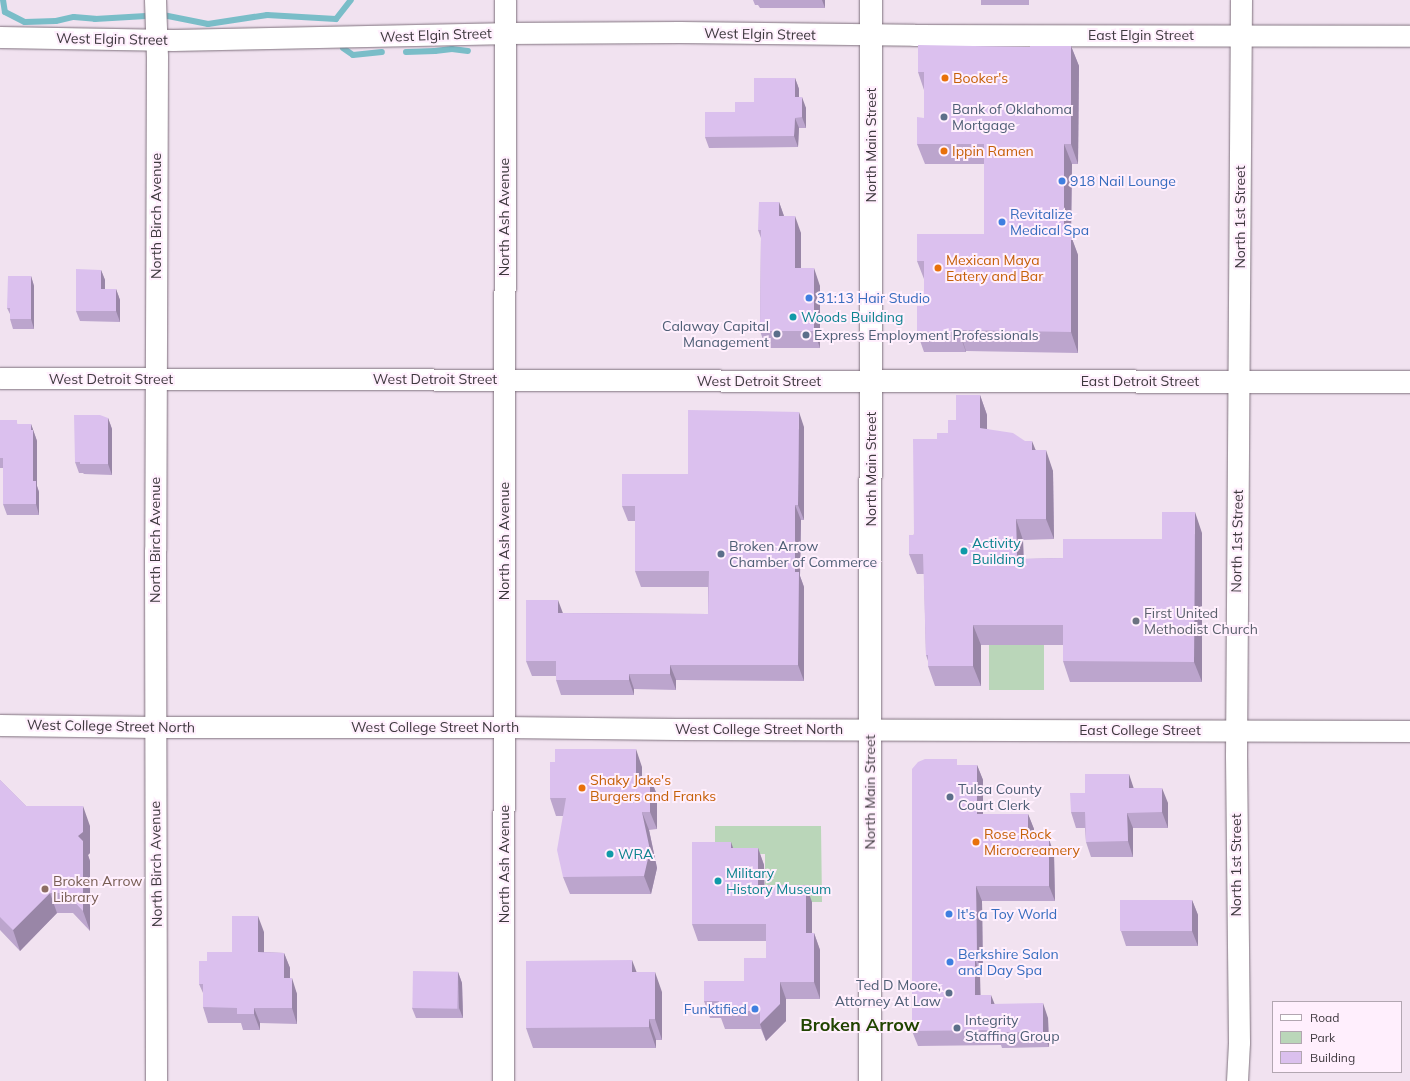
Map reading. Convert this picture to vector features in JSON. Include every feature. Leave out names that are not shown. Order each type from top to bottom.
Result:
[{"type":"main road","name":"North Main Street","points":[[870,1081],[871,0]]},
{"type":"main road","name":"East Detroit Street","points":[[871,381],[1410,382]]},
{"type":"street","name":"North Birch Avenue","points":[[155,0],[156,1081]]},
{"type":"street","name":"North Ash Avenue","points":[[503,1081],[503,379],[505,0]]},
{"type":"street","name":"North 1st Street","points":[[1237,1081],[1236,731],[1241,0]]},
{"type":"street","name":"West Elgin Street","points":[[0,37],[156,33],[871,35]]},
{"type":"street","name":"East Elgin Street","points":[[871,35],[1410,36]]},
{"type":"street","name":"West Detroit Street","points":[[0,378],[871,381]]},
{"type":"street","name":"West College Street North","points":[[0,725],[155,728],[504,727],[870,730]]},
{"type":"street","name":"East College Street","points":[[870,730],[1410,731]]},
{"type":"green space","points":[[989,645],[1044,645],[1044,690],[989,690]]},
{"type":"green space","points":[[715,826],[821,826],[822,902],[765,902],[765,854],[743,854],[715,859]]},
{"type":"building","points":[[918,45],[1030,47],[1071,46],[1071,144],[1064,144],[1064,235],[1071,235],[1071,332],[959,330],[959,332],[917,332],[917,306],[924,306],[924,261],[917,261],[917,234],[984,234],[984,144],[917,144],[917,117],[924,118],[924,72],[918,72]]},
{"type":"building","points":[[754,78],[795,78],[795,97],[802,97],[802,117],[795,118],[794,136],[705,137],[705,112],[735,112],[735,102],[754,102]]},
{"type":"building","points":[[759,202],[779,202],[779,216],[795,216],[795,268],[814,268],[814,331],[760,331],[761,230],[758,230]]},
{"type":"building","points":[[76,269],[101,270],[101,289],[116,289],[116,311],[76,311]]},
{"type":"building","points":[[8,276],[31,276],[31,319],[10,319],[10,308],[7,308]]},
{"type":"building","points":[[956,395],[980,395],[980,428],[1013,433],[1025,441],[1032,441],[1032,450],[1046,450],[1046,519],[1016,519],[1017,559],[1063,558],[1063,539],[1162,539],[1162,512],[1195,512],[1194,662],[1063,661],[1063,625],[973,625],[973,666],[928,666],[928,655],[926,655],[923,554],[909,554],[909,535],[914,535],[913,439],[937,439],[937,433],[948,433],[948,420],[956,420]]},
{"type":"building","name":"Broken Arrow Chamber of Commerce","points":[[688,410],[799,412],[798,505],[795,505],[795,572],[799,572],[798,665],[670,665],[670,674],[629,674],[629,680],[556,680],[556,661],[526,661],[526,600],[558,600],[558,613],[708,614],[709,571],[635,571],[635,506],[622,506],[622,474],[688,474]]},
{"type":"building","points":[[74,415],[100,415],[108,418],[108,464],[80,464],[80,462],[75,462]]},
{"type":"building","points":[[0,420],[17,420],[17,424],[31,424],[31,430],[33,430],[33,481],[36,481],[36,504],[3,504],[3,458],[0,458]]},
{"type":"building","points":[[555,749],[636,749],[636,777],[650,777],[650,812],[642,812],[650,850],[644,876],[563,877],[557,850],[566,798],[550,798],[550,762],[555,762]]},
{"type":"building","points":[[925,759],[957,759],[957,765],[977,765],[977,814],[1028,814],[1028,839],[1049,839],[1049,886],[976,886],[977,959],[975,959],[975,995],[991,995],[991,1004],[1043,1003],[1043,1032],[996,1032],[996,1030],[912,1031],[912,769],[918,762]]},
{"type":"building","points":[[1085,774],[1129,774],[1129,788],[1162,788],[1162,812],[1127,813],[1128,841],[1086,842],[1085,812],[1071,812],[1070,793],[1085,793]]},
{"type":"building","name":"Broken Arrow Library","points":[[0,780],[26,806],[83,806],[83,832],[78,836],[83,841],[83,911],[66,893],[50,893],[13,930],[0,917]]},
{"type":"building","points":[[692,842],[731,842],[731,848],[758,848],[758,885],[806,885],[806,933],[814,933],[814,982],[780,982],[780,1004],[760,1024],[760,1011],[719,1011],[719,1001],[704,1001],[704,981],[744,981],[744,958],[766,958],[766,924],[692,924]]},
{"type":"building","points":[[1120,900],[1192,900],[1192,931],[1120,931]]},
{"type":"building","points":[[232,916],[258,916],[258,952],[284,953],[284,978],[292,978],[292,1008],[254,1008],[254,1014],[237,1014],[237,1008],[203,1007],[203,984],[199,984],[199,961],[207,961],[207,952],[232,952]]},
{"type":"building","points":[[632,960],[632,972],[655,972],[655,1019],[649,1019],[649,1027],[526,1028],[526,961]]},
{"type":"building","points":[[413,971],[458,972],[457,1009],[412,1008]]},
{"type":"waterway","points":[[3,0],[5,12],[25,22],[56,21],[74,17],[95,19],[163,15],[208,24],[267,15],[336,19],[351,0]]},
{"type":"waterway","points":[[343,48],[353,55],[382,52]]},
{"type":"waterway","points":[[406,52],[452,49],[468,51]]},
{"type":"place","name":"Booker's","points":[[945,78]]},
{"type":"place","name":"Bank of Oklahoma Mortgage","points":[[944,117]]},
{"type":"place","name":"Ippin Ramen","points":[[944,151]]},
{"type":"place","name":"918 Nail Lounge","points":[[1062,181]]},
{"type":"place","name":"Revitalize Medical Spa","points":[[1002,222]]},
{"type":"place","name":"Mexican Maya Eatery and Bar","points":[[938,268]]},
{"type":"place","name":"31:13 Hair Studio","points":[[809,298]]},
{"type":"place","name":"Woods Building","points":[[793,317]]},
{"type":"place","name":"Calaway Capital Management","points":[[777,334]]},
{"type":"place","name":"Express Employment Professionals","points":[[806,335]]},
{"type":"place","name":"Activity Building","points":[[964,551]]},
{"type":"place","name":"Broken Arrow Chamber of Commerce","points":[[721,554]]},
{"type":"place","name":"First United Methodist Church","points":[[1136,621]]},
{"type":"place","name":"Shaky Jake's Burgers and Franks","points":[[582,788]]},
{"type":"place","name":"Tulsa County Court Clerk","points":[[950,797]]},
{"type":"place","name":"Rose Rock Microcreamery","points":[[976,842]]},
{"type":"place","name":"WRA","points":[[610,854]]},
{"type":"place","name":"Military History Museum","points":[[718,881]]},
{"type":"place","name":"Broken Arrow Library","points":[[45,889]]},
{"type":"place","name":"It's a Toy World","points":[[949,914]]},
{"type":"place","name":"Berkshire Salon and Day Spa","points":[[950,962]]},
{"type":"place","name":"Ted D Moore, Attorney At Law","points":[[949,993]]},
{"type":"place","name":"Funktified","points":[[755,1009]]},
{"type":"place","name":"Integrity Staffing Group","points":[[957,1028]]},
{"type":"district","name":"Broken Arrow","points":[[860,1025]]}]
